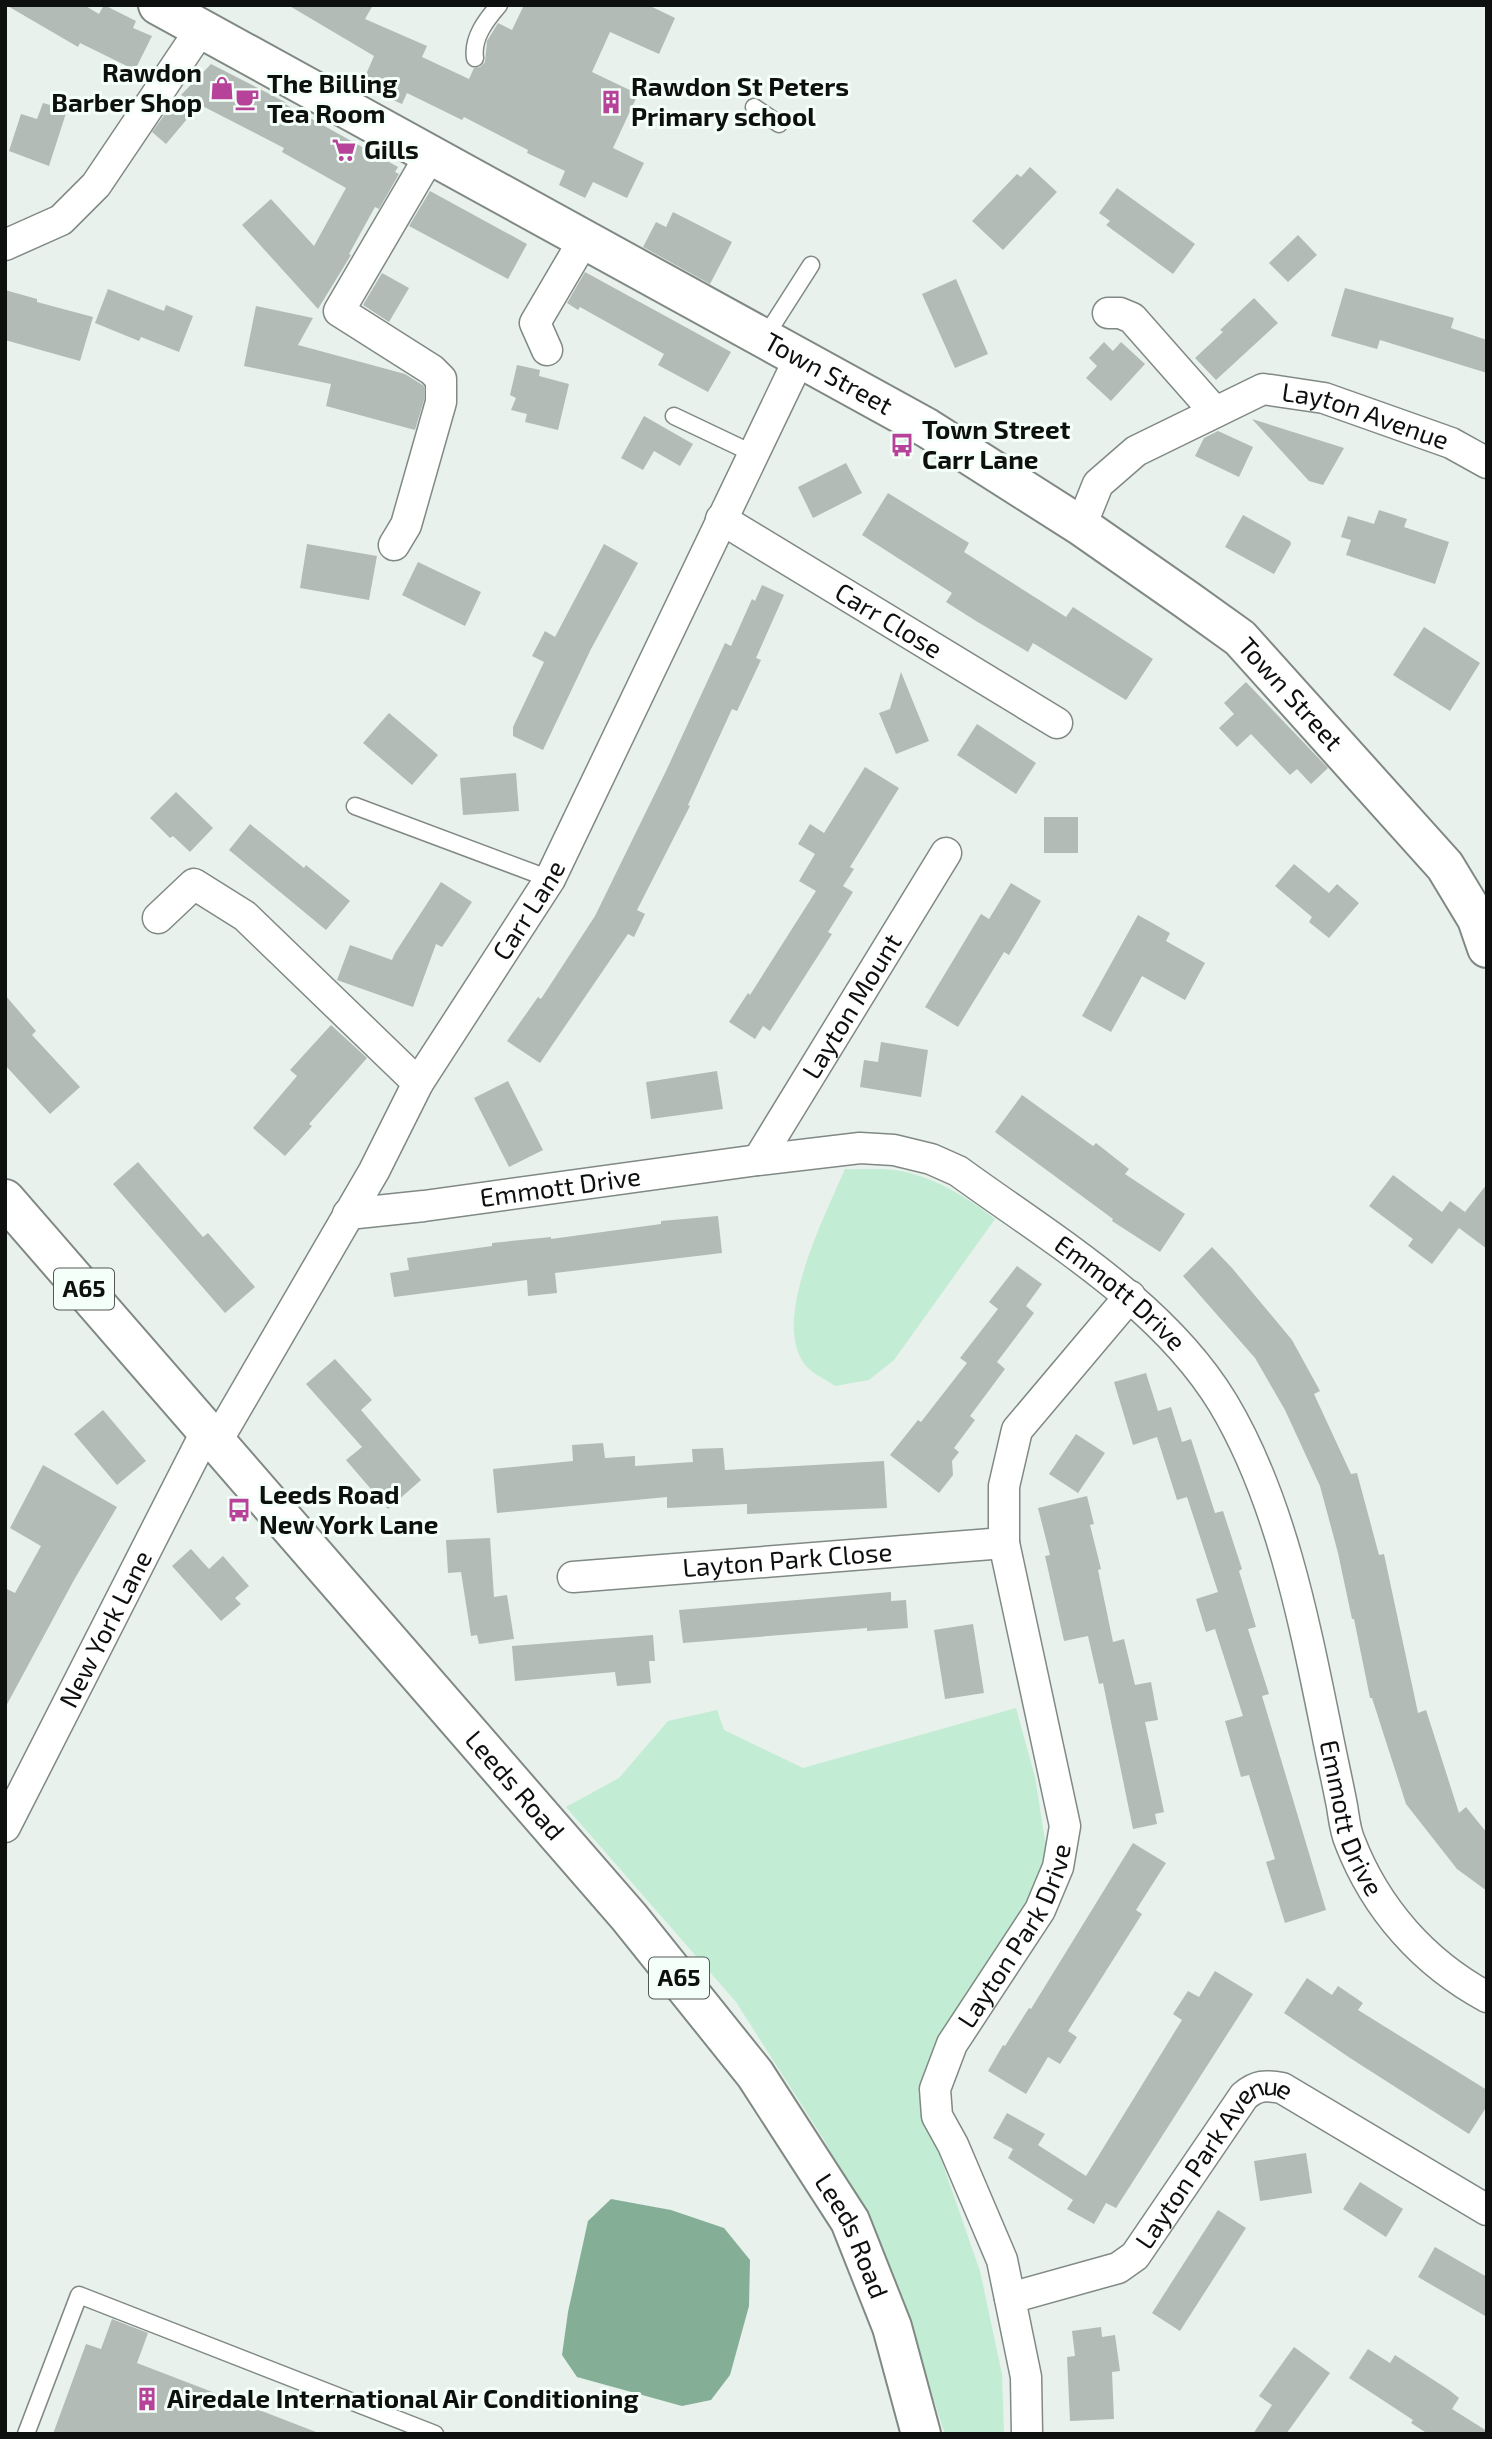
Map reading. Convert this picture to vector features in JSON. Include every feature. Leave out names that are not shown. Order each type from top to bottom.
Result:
[{"type":"street","name":"Town Street","points":[[158,5],[927,428],[1081,526],[1240,638],[1445,866],[1477,919],[1487,948]]},
{"type":"street","points":[[5,245],[61,220],[96,185],[201,29]]},
{"type":"street","points":[[394,545],[406,525],[441,402],[441,379],[432,370],[339,311],[431,155]]},
{"type":"street","points":[[547,350],[535,323],[585,238]]},
{"type":"street","points":[[1108,313],[1120,313],[1132,318],[1215,412]]},
{"type":"street","name":"Carr Lane","points":[[212,1435],[374,1171],[418,1083],[550,879],[800,357]]},
{"type":"street","name":"Layton Avenue","points":[[1081,526],[1098,484],[1136,451],[1263,389],[1324,398],[1451,443],[1487,463]]},
{"type":"street","name":"Carr Close","points":[[721,519],[1057,723]]},
{"type":"street","name":"Layton Mount","points":[[758,1160],[946,853]]},
{"type":"street","points":[[158,918],[194,884],[245,916],[418,1083]]},
{"type":"street","name":"Emmott Drive","points":[[348,1214],[860,1148],[894,1150],[931,1159],[958,1171],[1130,1296],[1183,1348],[1222,1401],[1250,1451],[1290,1567],[1349,1841],[1395,1923],[1423,1953],[1466,1986],[1487,1997]]},
{"type":"street","name":"Leeds Road","points":[[5,1199],[620,1906],[755,2074],[850,2221],[892,2327],[921,2434]]},
{"type":"street","name":"Layton Park Drive","points":[[1027,2434],[1026,2377],[1002,2260],[953,2145],[937,2116],[935,2089],[952,2044],[1040,1910],[1058,1867],[1065,1826],[1004,1543],[1004,1486],[1017,1430],[1130,1296]]},
{"type":"street","name":"New York Lane","points":[[5,1827],[212,1435]]},
{"type":"street","name":"Layton Park Close","points":[[573,1577],[1004,1543]]},
{"type":"street","name":"Layton Park Avenue","points":[[1010,2298],[1118,2269],[1135,2256],[1244,2096],[1254,2087],[1266,2085],[1282,2088],[1487,2210]]},
{"type":"lane","points":[[475,58],[475,43],[486,21],[499,5]]},
{"type":"lane","points":[[754,107],[779,124]]},
{"type":"lane","points":[[765,337],[811,265]]},
{"type":"lane","points":[[674,416],[754,454]]},
{"type":"lane","points":[[355,806],[550,879]]},
{"type":"lane","points":[[26,2434],[79,2295],[435,2434]]},
{"type":"shaded area","points":[[845,1169],[894,1170],[922,1177],[960,1195],[995,1219],[894,1360],[869,1380],[835,1386],[808,1368],[797,1350],[794,1326],[804,1270]]},
{"type":"shaded area","points":[[1016,1708],[1035,1777],[1046,1846],[1036,1891],[933,2049],[918,2093],[980,2271],[1002,2374],[1004,2434],[945,2434],[891,2272],[824,2140],[736,2002],[566,1807],[619,1778],[668,1721],[717,1710],[724,1730],[803,1768]]},
{"type":"shaded area","points":[[611,2199],[671,2210],[724,2228],[750,2260],[749,2306],[730,2375],[711,2400],[682,2406],[577,2377],[562,2355],[568,2312],[588,2221]]},
{"type":"building","points":[[6,5],[84,5],[99,14],[104,5],[136,21],[133,28],[152,36],[135,70],[80,43],[78,47]]},
{"type":"building","points":[[288,5],[373,5],[365,19],[427,46],[422,57],[469,79],[474,68],[485,62],[487,41],[498,23],[512,30],[524,5],[648,5],[675,18],[659,54],[610,32],[592,72],[638,94],[613,148],[644,163],[627,198],[593,182],[585,198],[559,185],[565,171],[464,117],[462,120],[407,93],[402,104],[361,86],[374,56]]},
{"type":"building","points":[[211,64],[285,102],[398,167],[395,172],[399,174],[379,209],[375,207],[349,254],[351,255],[318,309],[242,225],[271,199],[314,246],[346,188],[282,152],[284,148],[181,95]]},
{"type":"building","points":[[178,96],[193,112],[166,144],[152,132]]},
{"type":"building","points":[[43,103],[67,110],[49,166],[9,151],[21,114],[37,119]]},
{"type":"building","points":[[1030,167],[1057,192],[1003,250],[972,221],[1017,174],[1021,177]]},
{"type":"building","points":[[1117,188],[1195,244],[1173,274],[1106,225],[1110,221],[1099,213]]},
{"type":"building","points":[[430,191],[527,244],[508,279],[409,226]]},
{"type":"building","points":[[673,212],[732,242],[710,284],[643,247],[656,222],[666,227]]},
{"type":"building","points":[[1298,235],[1317,255],[1288,282],[1269,263]]},
{"type":"building","points":[[585,272],[731,352],[708,392],[658,365],[664,354],[580,307],[578,310],[567,303]]},
{"type":"building","points":[[382,273],[409,288],[389,322],[363,305]]},
{"type":"building","points":[[956,279],[988,354],[955,368],[922,294]]},
{"type":"building","points":[[1345,288],[1454,318],[1451,328],[1487,340],[1487,373],[1380,340],[1377,349],[1331,336]]},
{"type":"building","points":[[108,289],[164,311],[166,305],[193,316],[179,352],[141,337],[139,341],[95,323]]},
{"type":"building","points":[[5,290],[93,317],[80,361],[5,340]]},
{"type":"building","points":[[1254,298],[1278,323],[1216,380],[1195,358]]},
{"type":"building","points":[[256,306],[313,318],[298,345],[405,374],[424,386],[424,400],[415,430],[326,406],[331,384],[244,366]]},
{"type":"building","points":[[1104,342],[1113,351],[1121,342],[1145,364],[1111,401],[1086,378],[1097,366],[1089,358]]},
{"type":"building","points":[[517,365],[540,370],[539,376],[569,384],[558,430],[525,422],[527,414],[511,410],[516,398],[510,395]]},
{"type":"building","points":[[644,416],[693,444],[680,466],[654,451],[643,470],[621,458]]},
{"type":"building","points":[[1252,419],[1344,448],[1323,485],[1309,481]]},
{"type":"building","points":[[1218,431],[1253,447],[1239,477],[1195,456],[1204,438]]},
{"type":"building","points":[[846,463],[862,493],[813,518],[798,487]]},
{"type":"building","points":[[888,493],[969,543],[964,552],[1066,617],[1073,607],[1153,659],[1126,700],[1033,643],[1028,652],[976,621],[946,602],[952,593],[862,535]]},
{"type":"building","points":[[1379,510],[1407,519],[1404,527],[1449,542],[1435,584],[1346,555],[1351,540],[1341,537],[1348,516],[1374,524]]},
{"type":"building","points":[[1243,515],[1290,541],[1291,544],[1274,574],[1225,547]]},
{"type":"building","points":[[307,544],[377,556],[369,600],[300,588]]},
{"type":"building","points":[[604,544],[638,563],[591,649],[543,750],[513,736],[513,727],[544,662],[532,656],[545,631],[555,637]]},
{"type":"building","points":[[418,562],[481,592],[465,626],[402,595]]},
{"type":"building","points":[[762,585],[784,595],[756,658],[761,660],[737,711],[732,709],[688,805],[690,806],[637,910],[645,914],[634,937],[628,934],[540,1063],[507,1041],[538,997],[541,999],[595,916],[725,643],[731,646],[752,599],[755,601]]},
{"type":"building","points":[[1424,627],[1480,663],[1450,711],[1393,675]]},
{"type":"building","points":[[901,672],[929,741],[896,754],[879,713],[890,709]]},
{"type":"building","points":[[1246,682],[1328,768],[1311,784],[1297,769],[1290,775],[1251,734],[1237,747],[1219,728],[1234,714],[1224,703]]},
{"type":"building","points":[[389,713],[438,755],[412,785],[363,743]]},
{"type":"building","points":[[977,724],[1036,763],[1016,794],[957,755]]},
{"type":"building","points":[[865,767],[899,788],[850,867],[854,869],[843,886],[853,892],[828,932],[832,934],[770,1031],[763,1026],[755,1039],[729,1022],[748,993],[750,995],[816,891],[799,881],[815,854],[798,844],[810,824],[824,833]]},
{"type":"building","points":[[516,773],[519,811],[463,815],[460,778]]},
{"type":"building","points":[[176,792],[213,828],[190,852],[173,836],[170,838],[150,818]]},
{"type":"building","points":[[1044,817],[1078,817],[1078,853],[1044,853]]},
{"type":"building","points":[[250,824],[350,901],[326,930],[229,850]]},
{"type":"building","points":[[1294,864],[1329,893],[1337,884],[1359,903],[1329,938],[1309,922],[1312,917],[1275,886]]},
{"type":"building","points":[[441,882],[472,902],[442,947],[436,944],[413,1007],[337,980],[350,945],[392,960]]},
{"type":"building","points":[[1011,883],[1041,901],[1009,955],[1004,952],[958,1027],[925,1007],[981,914],[989,919]]},
{"type":"building","points":[[1138,915],[1170,933],[1166,941],[1205,963],[1185,1000],[1142,976],[1111,1032],[1082,1016]]},
{"type":"building","points":[[5,995],[36,1031],[32,1035],[80,1087],[50,1114],[5,1065]]},
{"type":"building","points":[[331,1025],[367,1058],[309,1124],[312,1126],[285,1156],[253,1128],[297,1076],[290,1070]]},
{"type":"building","points":[[881,1042],[928,1050],[921,1097],[860,1087],[864,1060],[878,1062]]},
{"type":"building","points":[[717,1071],[723,1109],[651,1119],[646,1082]]},
{"type":"building","points":[[508,1081],[543,1150],[509,1167],[474,1098]]},
{"type":"building","points":[[1022,1095],[1093,1146],[1096,1143],[1129,1169],[1125,1174],[1185,1214],[1160,1252],[1112,1221],[1113,1219],[995,1132]]},
{"type":"building","points":[[138,1162],[203,1237],[208,1233],[255,1287],[225,1313],[113,1184]]},
{"type":"building","points":[[1393,1175],[1442,1212],[1450,1201],[1465,1212],[1487,1184],[1487,1249],[1459,1228],[1432,1264],[1408,1246],[1413,1239],[1369,1206]]},
{"type":"building","points":[[718,1216],[722,1253],[555,1273],[557,1293],[528,1296],[527,1280],[394,1297],[390,1273],[409,1270],[407,1258],[492,1246],[492,1243],[551,1239],[661,1224],[661,1221]]},
{"type":"building","points":[[1212,1247],[1292,1340],[1320,1391],[1314,1394],[1351,1474],[1357,1473],[1379,1555],[1384,1554],[1418,1713],[1426,1710],[1459,1813],[1466,1807],[1487,1833],[1487,1891],[1457,1869],[1406,1804],[1370,1698],[1354,1619],[1320,1486],[1285,1410],[1255,1358],[1183,1276]]},
{"type":"building","points":[[1017,1266],[1042,1284],[1026,1306],[1034,1313],[997,1362],[1005,1369],[970,1416],[975,1420],[954,1448],[959,1452],[952,1461],[953,1475],[939,1493],[890,1455],[918,1420],[921,1422],[967,1363],[960,1358],[998,1309],[989,1302]]},
{"type":"building","points":[[335,1359],[372,1400],[361,1410],[421,1480],[388,1509],[346,1460],[362,1447],[306,1384]]},
{"type":"building","points":[[1146,1373],[1158,1411],[1171,1407],[1182,1442],[1191,1439],[1215,1513],[1223,1511],[1242,1569],[1239,1571],[1256,1627],[1248,1629],[1269,1694],[1262,1696],[1326,1910],[1285,1923],[1266,1862],[1275,1859],[1249,1775],[1241,1777],[1225,1721],[1243,1716],[1215,1629],[1206,1632],[1196,1599],[1218,1592],[1187,1497],[1177,1500],[1157,1437],[1133,1445],[1114,1382]]},
{"type":"building","points":[[103,1410],[146,1461],[117,1485],[74,1434]]},
{"type":"building","points":[[1076,1434],[1105,1453],[1078,1493],[1049,1474]]},
{"type":"building","points":[[603,1443],[605,1458],[635,1456],[635,1466],[693,1462],[692,1449],[723,1448],[725,1470],[884,1461],[887,1508],[747,1514],[747,1504],[667,1508],[667,1497],[497,1513],[493,1469],[573,1461],[572,1445]]},
{"type":"building","points":[[43,1465],[117,1507],[5,1708],[5,1588],[15,1593],[41,1546],[10,1528]]},
{"type":"building","points":[[1087,1496],[1094,1524],[1090,1525],[1101,1569],[1098,1570],[1113,1642],[1124,1639],[1135,1685],[1151,1682],[1158,1720],[1145,1722],[1164,1812],[1155,1814],[1157,1824],[1133,1829],[1103,1683],[1099,1684],[1088,1636],[1064,1641],[1045,1556],[1050,1555],[1038,1508]]},
{"type":"building","points":[[490,1538],[494,1597],[507,1595],[514,1639],[479,1644],[477,1635],[471,1636],[461,1572],[448,1573],[446,1540]]},
{"type":"building","points":[[191,1549],[209,1569],[223,1556],[249,1586],[235,1598],[241,1604],[221,1621],[172,1566]]},
{"type":"building","points":[[891,1592],[891,1601],[906,1600],[908,1628],[867,1631],[867,1628],[683,1643],[679,1610]]},
{"type":"building","points":[[973,1624],[984,1693],[945,1699],[934,1630]]},
{"type":"building","points":[[653,1635],[655,1661],[649,1661],[651,1683],[617,1686],[615,1672],[515,1681],[512,1646]]},
{"type":"building","points":[[1133,1843],[1166,1863],[1136,1910],[1142,1914],[1068,2031],[1077,2037],[1060,2064],[1048,2057],[1026,2094],[988,2071],[1003,2045],[1005,2046],[1029,2008],[1031,2009]]},
{"type":"building","points":[[1215,1971],[1253,1994],[1116,2208],[1106,2203],[1094,2224],[1067,2209],[1073,2200],[1008,2158],[1013,2149],[993,2138],[1007,2113],[1045,2134],[1038,2145],[1086,2176],[1182,2020],[1173,2014],[1188,1991],[1199,1997]]},
{"type":"building","points":[[1307,1978],[1332,1995],[1338,1986],[1363,2003],[1358,2010],[1487,2090],[1487,2106],[1469,2134],[1284,2013]]},
{"type":"building","points":[[1306,2153],[1312,2193],[1260,2201],[1254,2161]]},
{"type":"building","points":[[1360,2182],[1403,2209],[1386,2237],[1343,2209]]},
{"type":"building","points":[[1218,2210],[1246,2228],[1180,2331],[1152,2313]]},
{"type":"building","points":[[1435,2247],[1487,2277],[1487,2317],[1418,2277]]},
{"type":"building","name":"Airedale International Air Conditioning","points":[[112,2319],[148,2333],[137,2363],[316,2434],[53,2434],[86,2344],[101,2349]]},
{"type":"building","points":[[1101,2327],[1102,2337],[1115,2335],[1120,2371],[1112,2372],[1114,2419],[1070,2421],[1067,2357],[1075,2356],[1072,2331]]},
{"type":"building","points":[[1294,2347],[1330,2373],[1286,2434],[1253,2434],[1272,2405],[1259,2396]]},
{"type":"building","points":[[1368,2349],[1390,2363],[1395,2355],[1449,2390],[1459,2398],[1452,2409],[1487,2431],[1487,2434],[1428,2434],[1411,2423],[1413,2420],[1349,2378]]},
{"type":"place","name":"Rawdon Barber Shop","points":[[222,88]]},
{"type":"place","name":"The Billing Tea Room","points":[[247,99]]},
{"type":"place","name":"Rawdon St Peters Primary school","points":[[611,102]]},
{"type":"place","name":"Gills","points":[[344,150]]},
{"type":"place","name":"Town Street Carr Lane","points":[[902,445]]},
{"type":"place","name":"Leeds Road New York Lane","points":[[239,1510]]},
{"type":"place","name":"Airedale International Air Conditioning","points":[[147,2399]]}]
